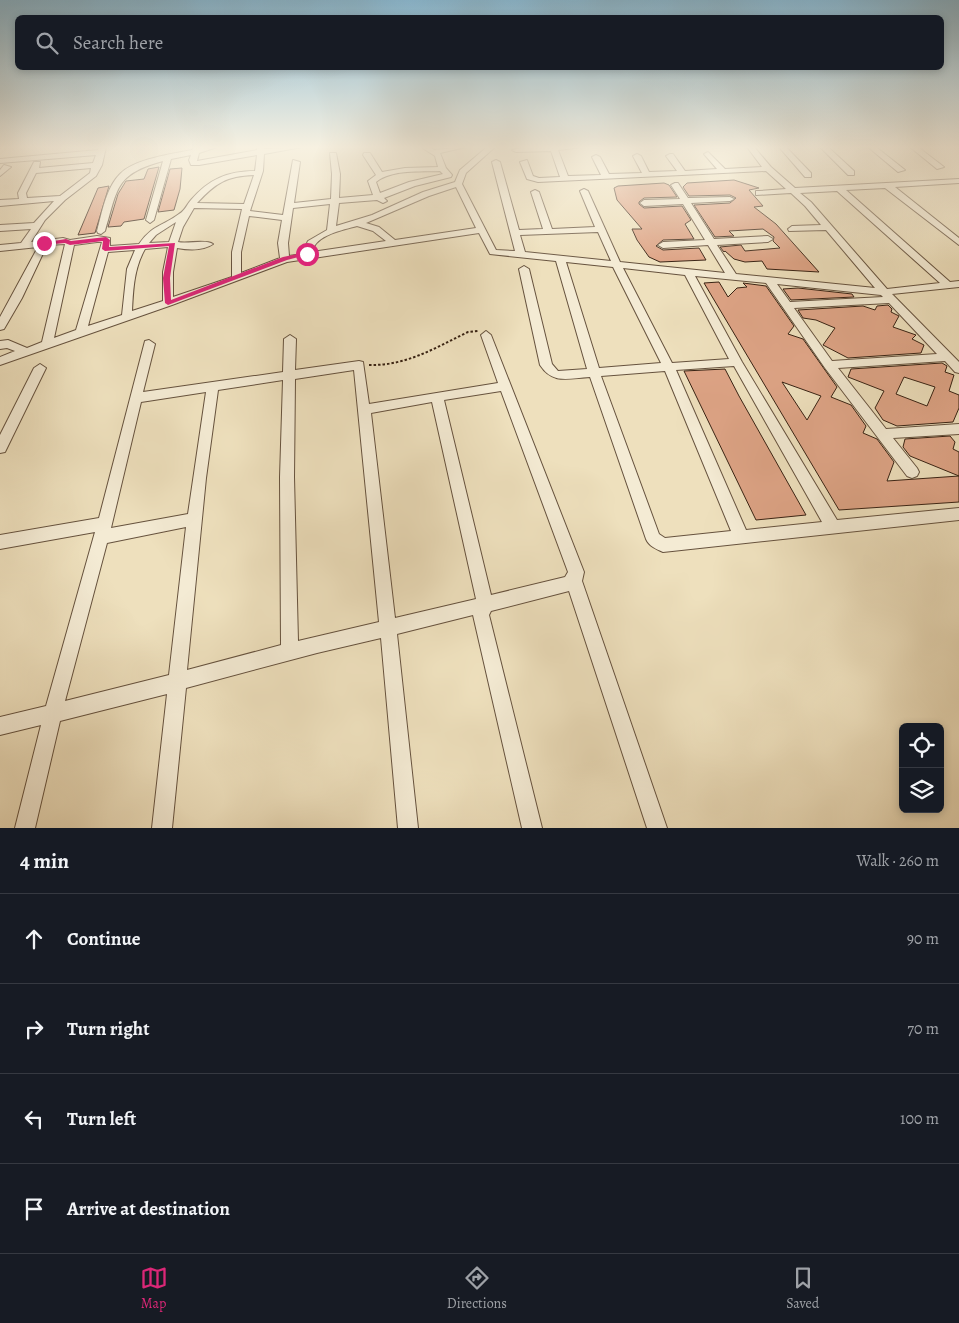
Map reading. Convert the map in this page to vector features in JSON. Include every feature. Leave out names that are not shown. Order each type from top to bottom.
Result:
[{"type":"street","points":[[23,202],[22,193],[26,186]]},
{"type":"street","points":[[24,246],[36,226],[62,198],[78,186]]},
{"type":"street","points":[[101,231],[118,186]]},
{"type":"street","points":[[150,220],[160,186]]},
{"type":"street","points":[[168,303],[167,278],[169,258],[183,216],[190,205],[212,186]]},
{"type":"street","points":[[237,278],[236,257],[246,210],[254,186]]},
{"type":"street","points":[[285,258],[283,243],[292,186]]},
{"type":"street","points":[[332,232],[335,186]]},
{"type":"street","points":[[374,186],[378,197],[393,209]]},
{"type":"street","points":[[289,206],[334,203],[378,197],[408,186]]},
{"type":"street","points":[[307,254],[307,248],[311,243],[332,232],[393,209],[445,186]]},
{"type":"street","points":[[460,186],[480,230],[493,252],[769,280],[888,296]]},
{"type":"street","points":[[502,186],[521,256]]},
{"type":"street","points":[[675,186],[733,277]]},
{"type":"street","points":[[789,186],[828,227],[888,296],[959,369]]},
{"type":"street","points":[[759,192],[877,186]]},
{"type":"street","points":[[888,186],[959,242]]},
{"type":"street","points":[[839,188],[948,286]]},
{"type":"street","points":[[584,191],[669,367],[741,536]]},
{"type":"street","points":[[534,192],[548,231]]},
{"type":"street","points":[[0,203],[62,198]]},
{"type":"street","points":[[644,203],[730,199]]},
{"type":"street","points":[[190,205],[246,210],[286,218]]},
{"type":"street","points":[[127,317],[132,266],[140,246],[156,229],[183,216]]},
{"type":"street","points":[[357,223],[376,229],[392,242]]},
{"type":"street","points":[[0,228],[36,226]]},
{"type":"street","points":[[792,230],[828,227]]},
{"type":"street","points":[[515,233],[601,229]]},
{"type":"street","points":[[0,360],[168,303],[285,258],[480,230]]},
{"type":"street","points":[[663,245],[768,239]]},
{"type":"street","points":[[0,248],[66,241],[70,243],[107,240],[81,333]]},
{"type":"street","points":[[0,326],[5,311],[44,243]]},
{"type":"street","points":[[47,345],[70,243]]},
{"type":"street","points":[[105,249],[173,244],[188,247],[208,244]]},
{"type":"street","points":[[560,259],[594,372],[653,539],[663,545],[672,545],[741,536],[959,514]]},
{"type":"street","points":[[524,269],[546,365],[551,372],[557,375],[736,362]]},
{"type":"street","points":[[688,272],[736,362],[833,527]]},
{"type":"street","points":[[769,280],[829,364],[912,472]]},
{"type":"street","points":[[787,305],[888,296],[959,284]]},
{"type":"street","points":[[486,335],[576,572],[574,581],[657,828]]},
{"type":"street","points":[[290,339],[287,477],[290,652]]},
{"type":"street","points":[[0,345],[8,344],[27,352]]},
{"type":"street","points":[[25,828],[103,530],[149,344]]},
{"type":"street","points":[[829,364],[948,357]]},
{"type":"street","points":[[135,398],[359,364],[408,828]]},
{"type":"street","points":[[0,448],[40,368]]},
{"type":"street","points":[[162,828],[195,519],[213,386]]},
{"type":"street","points":[[364,409],[504,386]]},
{"type":"street","points":[[438,396],[485,604],[481,615],[532,828]]},
{"type":"street","points":[[883,434],[959,429]]},
{"type":"street","points":[[0,542],[195,519]]},
{"type":"street","points":[[0,726],[574,581]]},
{"type":"path","points":[[359,364],[394,366],[418,357],[468,332],[482,331],[486,335]]},
{"type":"building","points":[[109,186],[95,233],[78,235],[98,188]]},
{"type":"building","points":[[123,186],[154,186],[144,219],[124,222],[121,226],[108,227],[118,194]]},
{"type":"building","points":[[165,186],[180,186],[174,210],[158,212]]},
{"type":"building","points":[[618,186],[669,186],[677,197],[644,198],[639,204],[644,208],[682,206],[691,220],[685,224],[694,239],[663,240],[656,246],[663,250],[699,248],[706,260],[660,262],[649,257],[632,229],[642,229],[617,200],[614,188]]},
{"type":"building","points":[[752,186],[759,188],[749,190],[763,206],[754,207],[776,224],[819,272],[767,269],[762,261],[745,262],[734,259],[720,247],[741,245],[745,251],[780,248],[773,241],[774,237],[763,229],[729,231],[734,236],[715,237],[694,205],[730,203],[736,198],[730,195],[689,196],[683,187]]},
{"type":"building","points":[[719,282],[728,297],[737,288],[747,287],[743,283],[766,286],[794,326],[788,334],[803,339],[837,387],[831,397],[851,405],[866,426],[863,433],[877,439],[894,462],[887,481],[959,476],[959,502],[839,510],[704,283]],"holes":[[[782,382],[821,396],[807,420]]]},
{"type":"building","points":[[798,288],[852,294],[854,297],[791,300],[783,289]]},
{"type":"building","points":[[888,305],[892,309],[891,312],[899,316],[893,327],[916,335],[912,339],[924,345],[921,353],[848,358],[823,345],[835,328],[816,320],[803,318],[798,310],[863,306],[875,310],[877,306]]},
{"type":"building","points":[[942,363],[947,366],[945,372],[954,375],[949,391],[959,395],[959,408],[953,422],[897,426],[883,420],[875,408],[884,391],[848,377],[851,369]],"holes":[[[904,377],[935,387],[927,406],[896,394]]]},
{"type":"building","points":[[725,369],[806,515],[756,520],[684,371]]},
{"type":"building","points":[[950,436],[955,442],[953,449],[959,452],[959,476],[910,456],[903,447],[905,439]]},
{"type":"route","points":[[44,243],[66,241],[70,243],[104,239],[107,240],[105,249],[173,244],[169,258],[167,278],[168,303],[232,280],[285,258],[307,254]]}]
